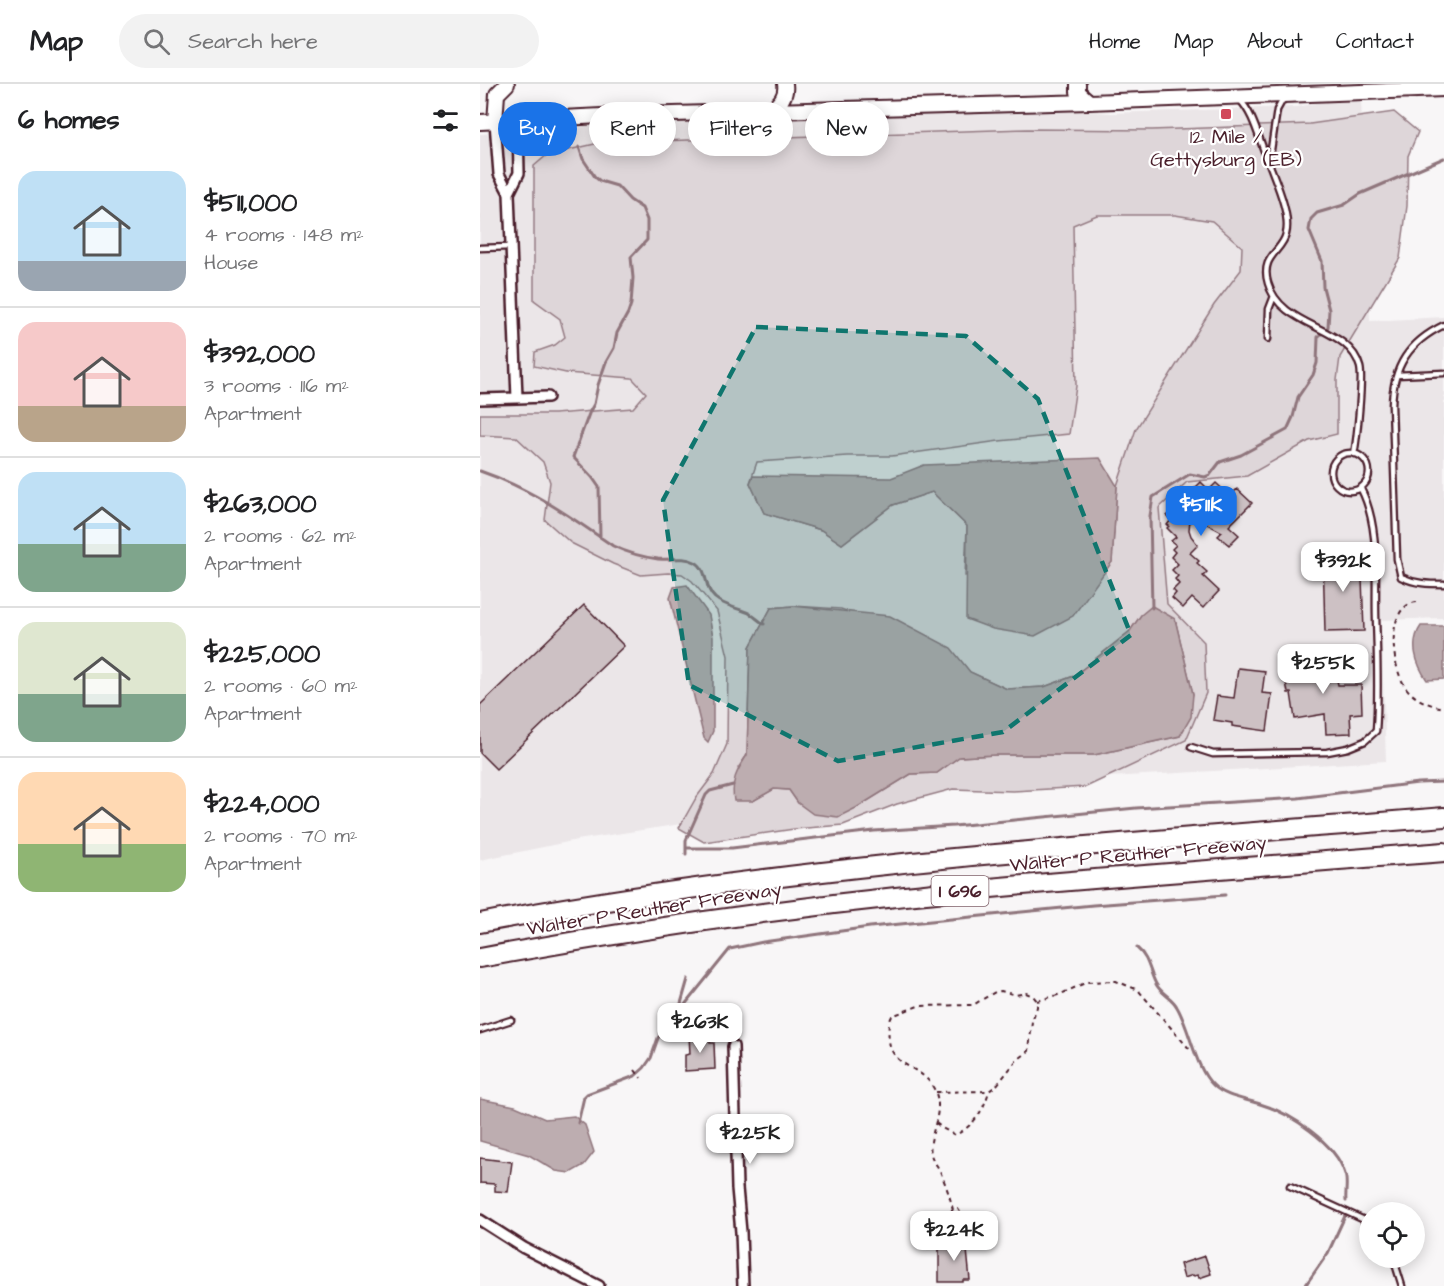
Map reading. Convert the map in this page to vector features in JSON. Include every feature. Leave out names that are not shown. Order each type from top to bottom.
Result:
[{"type":"highway","name":"Walter P Reuther Freeway","points":[[480,923],[674,891],[962,856],[1444,817]]},
{"type":"highway","name":"Walter P Reuther Freeway","points":[[480,958],[682,925],[902,897],[1024,885],[1444,852]]},
{"type":"main road","points":[[495,122],[498,94],[507,84]]},
{"type":"main road","points":[[781,102],[786,93],[785,84]]},
{"type":"main road","points":[[1078,84],[1078,92],[1089,102]]},
{"type":"main road","points":[[793,111],[1444,89]]},
{"type":"main road","points":[[577,117],[688,114]]},
{"type":"main road","points":[[480,122],[498,122]]},
{"type":"street","points":[[495,122],[499,174],[509,193],[517,398]]},
{"type":"street","points":[[509,193],[519,173],[519,156]]},
{"type":"street","points":[[480,399],[548,398]]},
{"type":"street","points":[[733,1046],[737,1188],[743,1286]]},
{"type":"street","points":[[480,1220],[524,1248],[599,1286]]},
{"type":"lane","points":[[1269,163],[1276,110],[1282,101],[1291,95]]},
{"type":"lane","points":[[1237,97],[1248,108],[1282,199],[1286,235],[1271,255],[1266,270],[1268,284],[1285,310],[1341,341],[1354,353],[1361,368],[1354,454]]},
{"type":"lane","points":[[480,248],[511,247]]},
{"type":"lane","points":[[1268,339],[1269,309],[1274,296]]},
{"type":"lane","points":[[1444,325],[1416,342],[1406,354],[1392,390],[1397,559],[1401,577],[1424,584],[1444,584]]},
{"type":"lane","points":[[1396,375],[1444,373]]},
{"type":"lane","points":[[1346,453],[1364,459],[1369,478],[1361,489],[1343,490],[1338,488],[1331,477],[1330,471],[1335,460],[1346,453]]},
{"type":"lane","points":[[1191,747],[1213,754],[1327,752],[1348,748],[1365,741],[1376,731],[1378,702],[1375,562],[1368,503],[1361,489]]},
{"type":"lane","points":[[480,1030],[511,1020]]},
{"type":"lane","points":[[1290,1186],[1359,1218]]},
{"type":"lane","points":[[1396,1268],[1402,1286]]},
{"type":"path","points":[[1417,602],[1409,603],[1398,617],[1394,646],[1399,676],[1406,688],[1422,701],[1444,708]]},
{"type":"path","points":[[1037,1001],[1061,994],[1087,982],[1116,981],[1138,990],[1192,1052]]},
{"type":"path","points":[[936,1092],[989,1091],[998,1085],[1016,1061],[1029,1051],[1029,1035],[1037,1007],[1037,1001],[1033,996],[1026,993],[1016,995],[1001,991],[973,1005],[918,1006],[892,1016],[889,1023],[889,1047],[895,1058],[931,1082],[936,1092],[938,1111],[931,1142],[931,1155],[940,1171],[953,1210]]},
{"type":"path","points":[[635,1070],[641,1078]]},
{"type":"path","points":[[936,1123],[955,1135],[967,1130],[985,1105],[989,1091]]},
{"type":"path","points":[[928,1249],[937,1225],[953,1210],[958,1209],[962,1213],[967,1231]]},
{"type":"highlighted area","points":[[756,327],[966,336],[1038,399],[1131,635],[1003,732],[838,761],[689,685],[663,500]]},
{"type":"shaded area","points":[[1361,99],[1370,321],[1444,317],[1444,618],[1381,620],[1386,761],[1003,783],[727,817],[577,840],[480,860],[480,134],[498,133],[498,156],[577,156],[577,128],[589,126],[589,156],[676,156],[676,121],[688,120],[688,156],[793,156],[793,117],[805,116],[805,156],[889,156],[889,113],[1051,108],[1111,113],[1297,107],[1332,100]]},
{"type":"shaded area","points":[[1394,112],[1418,132],[1408,156],[1407,206],[1400,258],[1340,357],[1337,380],[1337,434],[1309,441],[1247,476],[1187,482],[1159,508],[1167,604],[1204,642],[1206,693],[1186,740],[1086,787],[1013,791],[953,789],[897,804],[843,825],[794,829],[704,842],[679,828],[696,798],[714,774],[727,744],[728,656],[717,611],[692,581],[682,574],[641,575],[571,543],[545,520],[550,482],[543,462],[516,437],[480,435],[480,414],[554,414],[633,408],[646,393],[632,378],[566,373],[534,366],[535,352],[555,345],[565,337],[560,319],[534,300],[534,166],[546,156],[577,156],[577,148],[589,145],[589,156],[676,156],[676,140],[688,140],[688,156],[793,156],[793,137],[805,136],[805,156],[889,156],[889,134],[1027,129],[1152,130],[1310,124]],"holes":[[[1097,215],[1175,215],[1212,221],[1242,247],[1241,270],[1214,305],[1136,429],[1117,486],[1112,562],[965,576],[967,526],[932,492],[893,505],[842,544],[821,530],[764,513],[750,483],[757,462],[847,456],[892,456],[1069,434],[1076,386],[1073,225]],[[793,606],[841,609],[950,648],[970,672],[1007,689],[1044,687],[1074,676],[1130,631],[1141,615],[1175,619],[1193,694],[1180,736],[1094,755],[959,757],[937,773],[911,774],[856,808],[798,803],[789,790],[774,789],[753,801],[738,768],[747,755],[750,647],[771,608]]]},
{"type":"shaded area","points":[[1100,458],[1117,486],[1112,562],[1073,616],[1035,636],[993,629],[966,619],[967,526],[932,492],[893,505],[842,544],[821,530],[764,513],[750,483],[753,476],[891,478],[924,465]]},
{"type":"shaded area","points":[[687,585],[709,615],[713,637],[713,731],[708,742],[704,738],[670,598],[674,587]]},
{"type":"shaded area","points":[[793,606],[890,616],[951,648],[970,672],[1007,689],[1044,687],[1074,676],[1130,631],[1141,615],[1152,606],[1175,619],[1193,694],[1191,717],[1180,736],[1094,755],[959,757],[937,773],[911,774],[838,817],[813,814],[798,803],[789,790],[774,789],[753,801],[734,801],[735,777],[747,755],[750,647],[771,608]]},
{"type":"shaded area","points":[[1421,626],[1444,626],[1444,679],[1427,680],[1420,667],[1415,653],[1415,639]]},
{"type":"shaded area","points":[[480,1099],[515,1106],[545,1119],[574,1116],[585,1125],[594,1152],[584,1165],[570,1173],[556,1171],[529,1155],[480,1141]]},
{"type":"building","points":[[1201,482],[1209,490],[1216,483],[1230,496],[1237,489],[1252,503],[1229,526],[1239,535],[1229,545],[1218,536],[1222,532],[1205,523],[1191,509],[1189,530],[1198,545],[1190,553],[1207,572],[1203,576],[1219,591],[1203,608],[1192,598],[1183,608],[1172,598],[1176,593],[1173,590],[1179,584],[1175,579],[1178,576],[1172,570],[1178,564],[1171,557],[1175,552],[1172,549],[1176,545],[1171,541],[1176,537],[1167,528],[1171,520],[1167,516],[1171,512],[1169,510],[1183,496],[1185,498]]},
{"type":"building","points":[[1361,553],[1364,631],[1325,632],[1323,554]]},
{"type":"building","points":[[584,605],[624,646],[496,769],[480,753],[480,705]]},
{"type":"building","points":[[1333,659],[1338,685],[1361,685],[1362,713],[1350,714],[1351,733],[1326,734],[1325,714],[1295,719],[1291,693],[1288,693],[1283,666],[1311,660],[1312,662]]},
{"type":"building","points":[[1238,668],[1265,671],[1262,693],[1272,694],[1267,731],[1232,726],[1232,723],[1213,720],[1217,696],[1234,698]]},
{"type":"building","points":[[710,1034],[710,1043],[714,1043],[715,1069],[685,1071],[685,1055],[690,1054],[689,1035]]},
{"type":"building","points":[[480,1158],[512,1162],[508,1192],[495,1191],[495,1184],[480,1183]]},
{"type":"building","points":[[966,1240],[970,1280],[939,1282],[939,1242]]},
{"type":"building","points":[[1205,1256],[1211,1274],[1199,1278],[1198,1275],[1193,1275],[1184,1278],[1180,1264]]},
{"type":"waterway","points":[[579,147],[583,159],[595,177],[600,181],[617,186],[630,200],[642,208],[647,220],[647,240],[631,257],[633,278],[631,304],[617,333],[614,348],[606,362],[594,404],[573,457],[599,487],[600,537]]},
{"type":"waterway","points":[[1152,608],[1150,516],[1153,497],[1190,474],[1205,477],[1210,475],[1220,462],[1241,455],[1287,430],[1298,397],[1313,375],[1317,363],[1318,337],[1328,327],[1329,310],[1323,287],[1322,261],[1309,230],[1311,219],[1317,213],[1344,205],[1360,194],[1444,158]]},
{"type":"waterway","points":[[480,471],[533,494],[613,546],[652,558],[695,562],[702,569],[711,594],[715,598],[749,613],[764,624]]},
{"type":"waterway","points":[[686,848],[732,848],[874,831],[954,826],[1136,808],[1298,798],[1418,783],[1444,782]]},
{"type":"waterway","points":[[686,854],[686,840],[706,795],[710,791],[733,785]]},
{"type":"waterway","points":[[578,1123],[584,1097],[587,1094],[635,1076],[644,1068],[651,1058],[658,1038],[730,949],[870,927],[1093,905],[1225,895]]},
{"type":"waterway","points":[[1137,948],[1146,960],[1158,987],[1177,1007],[1182,1016],[1197,1059],[1207,1078],[1223,1092],[1285,1114],[1322,1141],[1340,1162],[1345,1174],[1346,1201]]},
{"type":"waterway","points":[[680,1007],[688,979]]},
{"type":"waterway","points":[[1305,1286],[1328,1253],[1345,1216]]},
{"type":"place","name":"12 Mile / Gettysburg (EB)","points":[[1226,114]]}]
